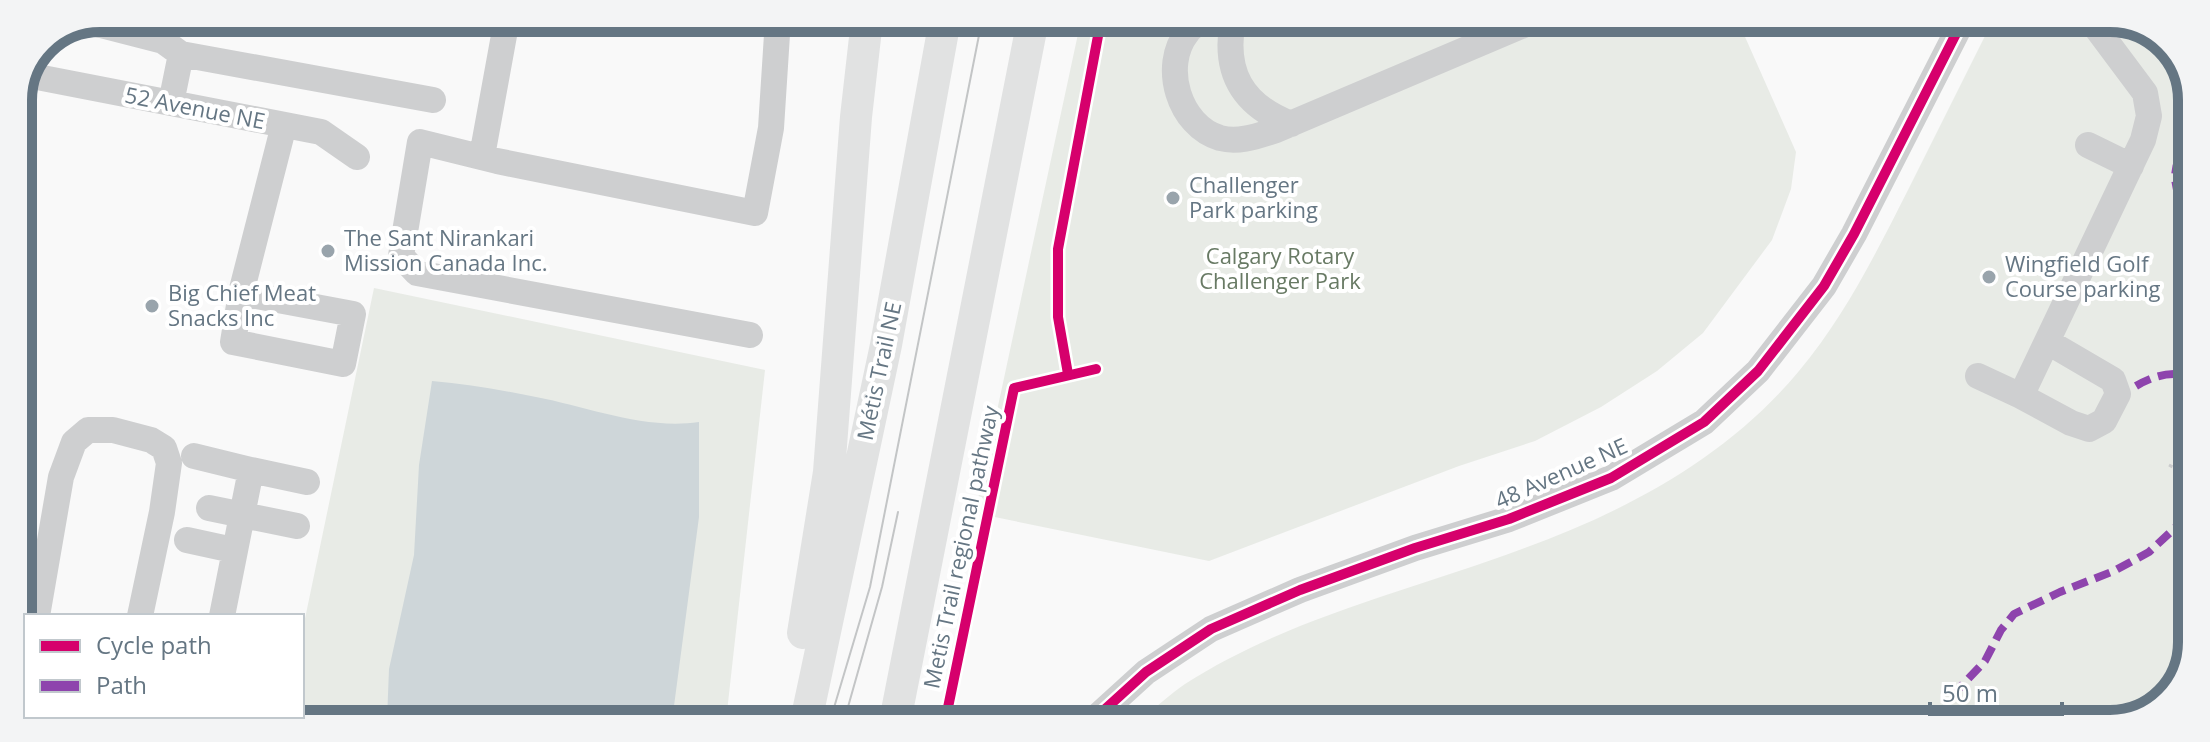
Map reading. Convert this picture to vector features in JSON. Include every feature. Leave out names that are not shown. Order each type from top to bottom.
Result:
[{"type":"main road","points":[[791,710],[816,616],[856,117],[866,32]]},
{"type":"main road","name":"Métis Trail NE","points":[[807,710],[816,616],[886,345],[943,32]]},
{"type":"main road","points":[[897,710],[1031,32]]},
{"type":"main road","points":[[1012,135],[1042,32]]},
{"type":"street","points":[[128,32],[163,41],[181,54],[433,100]]},
{"type":"street","points":[[482,156],[505,32]]},
{"type":"street","points":[[750,335],[417,273],[401,256],[420,142],[497,161],[755,213],[771,128],[777,32]]},
{"type":"street","points":[[1187,32],[1177,53],[1177,90],[1192,120],[1207,133],[1235,140],[1291,124],[1507,32]]},
{"type":"street","points":[[1232,32],[1230,53],[1241,87],[1260,110],[1291,124]]},
{"type":"street","name":"48 Avenue NE","points":[[1104,710],[1146,672],[1211,629],[1300,590],[1415,548],[1509,519],[1611,478],[1704,422],[1758,371],[1824,286],[1854,234],[1957,32]]},
{"type":"street","points":[[2021,396],[2143,140],[2149,116],[2145,93],[2099,32]]},
{"type":"street","points":[[171,103],[181,54]]},
{"type":"street","name":"52 Avenue NE","points":[[36,77],[321,132],[357,157]]},
{"type":"street","points":[[241,293],[284,125]]},
{"type":"street","points":[[2088,145],[2131,166]]},
{"type":"street","points":[[1978,376],[2071,423],[2089,429],[2104,421],[2118,394],[2113,380],[2048,342]]},
{"type":"street","points":[[37,614],[61,477],[74,442],[88,430],[113,430],[151,440],[164,448],[169,463],[140,614]]},
{"type":"street","points":[[194,456],[307,482]]},
{"type":"street","points":[[222,614],[251,470]]},
{"type":"street","points":[[209,508],[297,526]]},
{"type":"street","points":[[187,540],[233,550]]},
{"type":"path","points":[[2169,465],[2178,470]]},
{"type":"green space","name":"Calgary Rotary Challenger Park","points":[[1078,32],[1743,32],[1796,152],[1791,189],[1772,240],[1703,333],[1657,371],[1601,407],[1535,441],[1459,466],[1209,561],[975,513]]},
{"type":"green space","points":[[1987,32],[2119,33],[2148,43],[2169,66],[2178,95],[2178,642],[2169,676],[2148,699],[2128,708],[2110,710],[1152,710],[1185,684],[1265,641],[1307,623],[1561,534],[1599,518],[1672,478],[1740,430],[1799,371],[1859,284]]},
{"type":"green space","points":[[374,288],[765,370],[727,710],[304,710],[304,623]]},
{"type":"shaded area","points":[[432,381],[523,394],[637,420],[678,424],[699,422],[699,517],[673,710],[387,710],[389,669],[414,555],[419,465]]},
{"type":"tram line","points":[[833,710],[870,587],[980,32]]},
{"type":"tram line","points":[[847,710],[882,587],[898,512]]},
{"type":"marked path","points":[[2178,161],[2175,179],[2178,192]]},
{"type":"marked path","points":[[2136,386],[2162,375],[2178,374]]},
{"type":"marked path","points":[[1952,696],[1985,661],[2001,630],[2014,614],[2114,571],[2149,552],[2178,525]]},
{"type":"cycle path","points":[[1068,374],[1058,317],[1058,249],[1099,32]]},
{"type":"cycle path","points":[[1104,710],[1146,672],[1211,629],[1300,590],[1415,548],[1509,519],[1611,478],[1704,422],[1758,371],[1824,286],[1854,234],[1957,32]]},
{"type":"cycle path","name":"Metis Trail regional pathway","points":[[947,710],[1014,388],[1096,369]]},
{"type":"place","name":"Challenger Park parking","points":[[1173,198]]},
{"type":"place","name":"The Sant Nirankari Mission Canada Inc.","points":[[328,251]]},
{"type":"place","name":"Wingfield Golf Course parking","points":[[1989,277]]},
{"type":"place","name":"Big Chief Meat Snacks Inc","points":[[152,306]]}]
